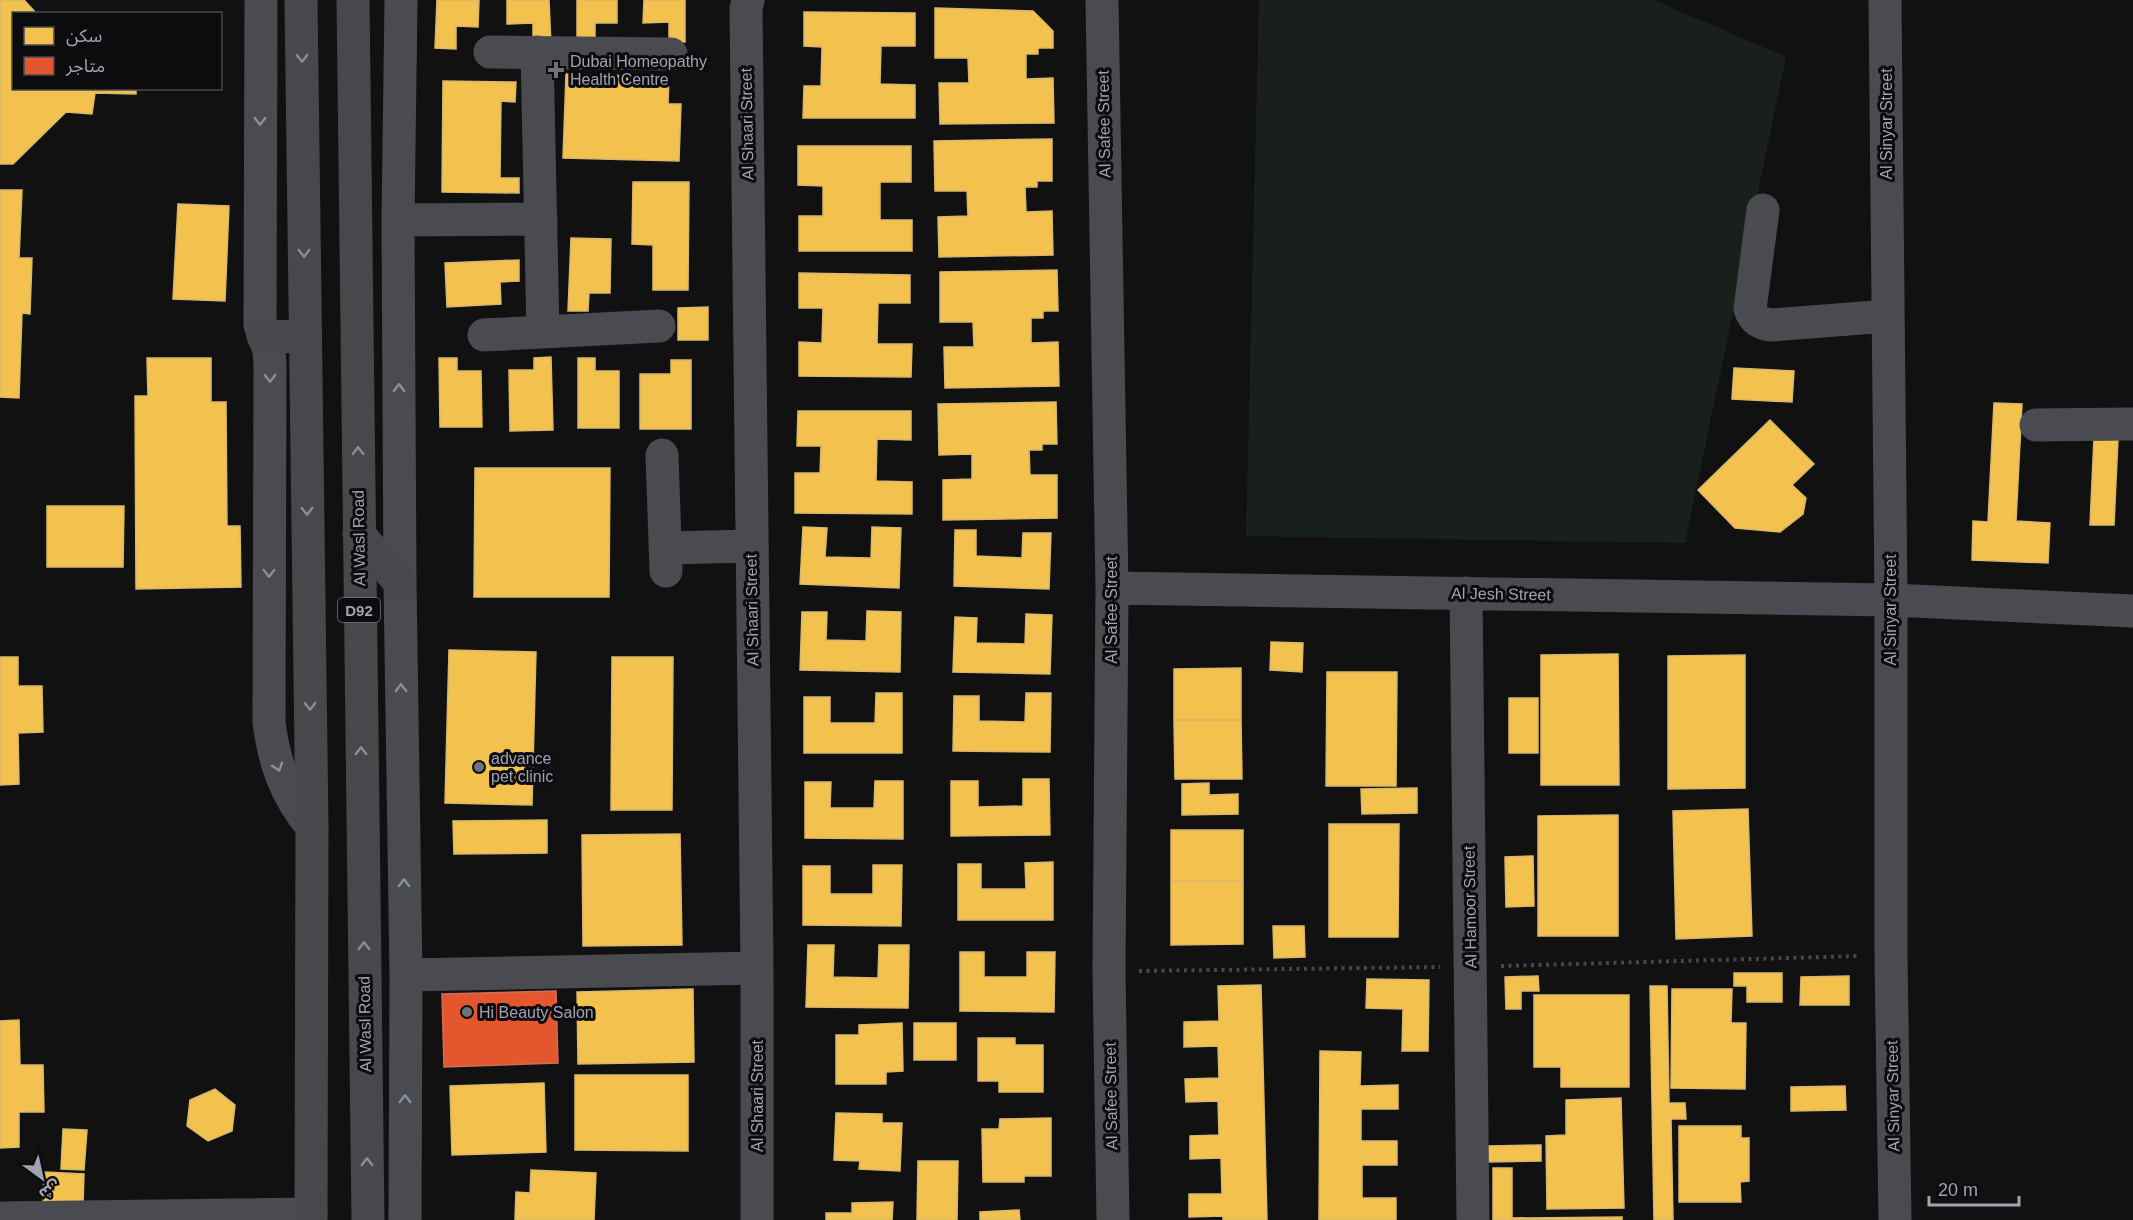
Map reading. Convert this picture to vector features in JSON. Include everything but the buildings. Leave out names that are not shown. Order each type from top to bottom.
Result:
[{"type":"main road","points":[[301,0],[312,827],[311,1217]]},
{"type":"main road","name":"Al Wasl Road","points":[[353,0],[368,1220]]},
{"type":"main road","points":[[263,336],[305,337]]},
{"type":"main road","points":[[358,534],[400,583]]},
{"type":"street","points":[[261,0],[260,325],[269,350],[270,365],[268,722],[278,768],[286,790],[312,827]]},
{"type":"street","points":[[401,0],[398,220],[400,583],[406,975],[405,1220]]},
{"type":"street","name":"Al Shaari Street","points":[[748,0],[746,9],[757,968],[757,1220]]},
{"type":"street","name":"Al Safee Street","points":[[1102,0],[1112,588],[1109,971],[1113,1220]]},
{"type":"street","name":"Al Sinyar Street","points":[[1885,0],[1894,1220]]},
{"type":"street","points":[[490,52],[671,54]]},
{"type":"street","points":[[537,52],[543,332]]},
{"type":"street","points":[[1763,210],[1750,309],[1756,320],[1772,326],[1888,316]]},
{"type":"street","points":[[398,220],[541,219]]},
{"type":"street","points":[[484,335],[659,326]]},
{"type":"street","points":[[2036,425],[2133,424]]},
{"type":"street","points":[[662,455],[666,560],[751,546]]},
{"type":"street","name":"Al Jesh Street","points":[[1112,588],[1891,600],[2133,611]]},
{"type":"street","name":"Al Hamoor Street","points":[[1466,593],[1473,1220]]},
{"type":"street","points":[[406,975],[757,968]]},
{"type":"street","points":[[0,1218],[311,1217]]},
{"type":"shaded area","points":[[1259,0],[1654,0],[1786,57],[1685,543],[1246,536]]},
{"type":"place","name":"Dubai Homeopathy Health Centre","points":[[556,70]]},
{"type":"place","name":"advance pet clinic","points":[[479,767]]},
{"type":"place","name":"Hi Beauty Salon","points":[[467,1012]]}]
